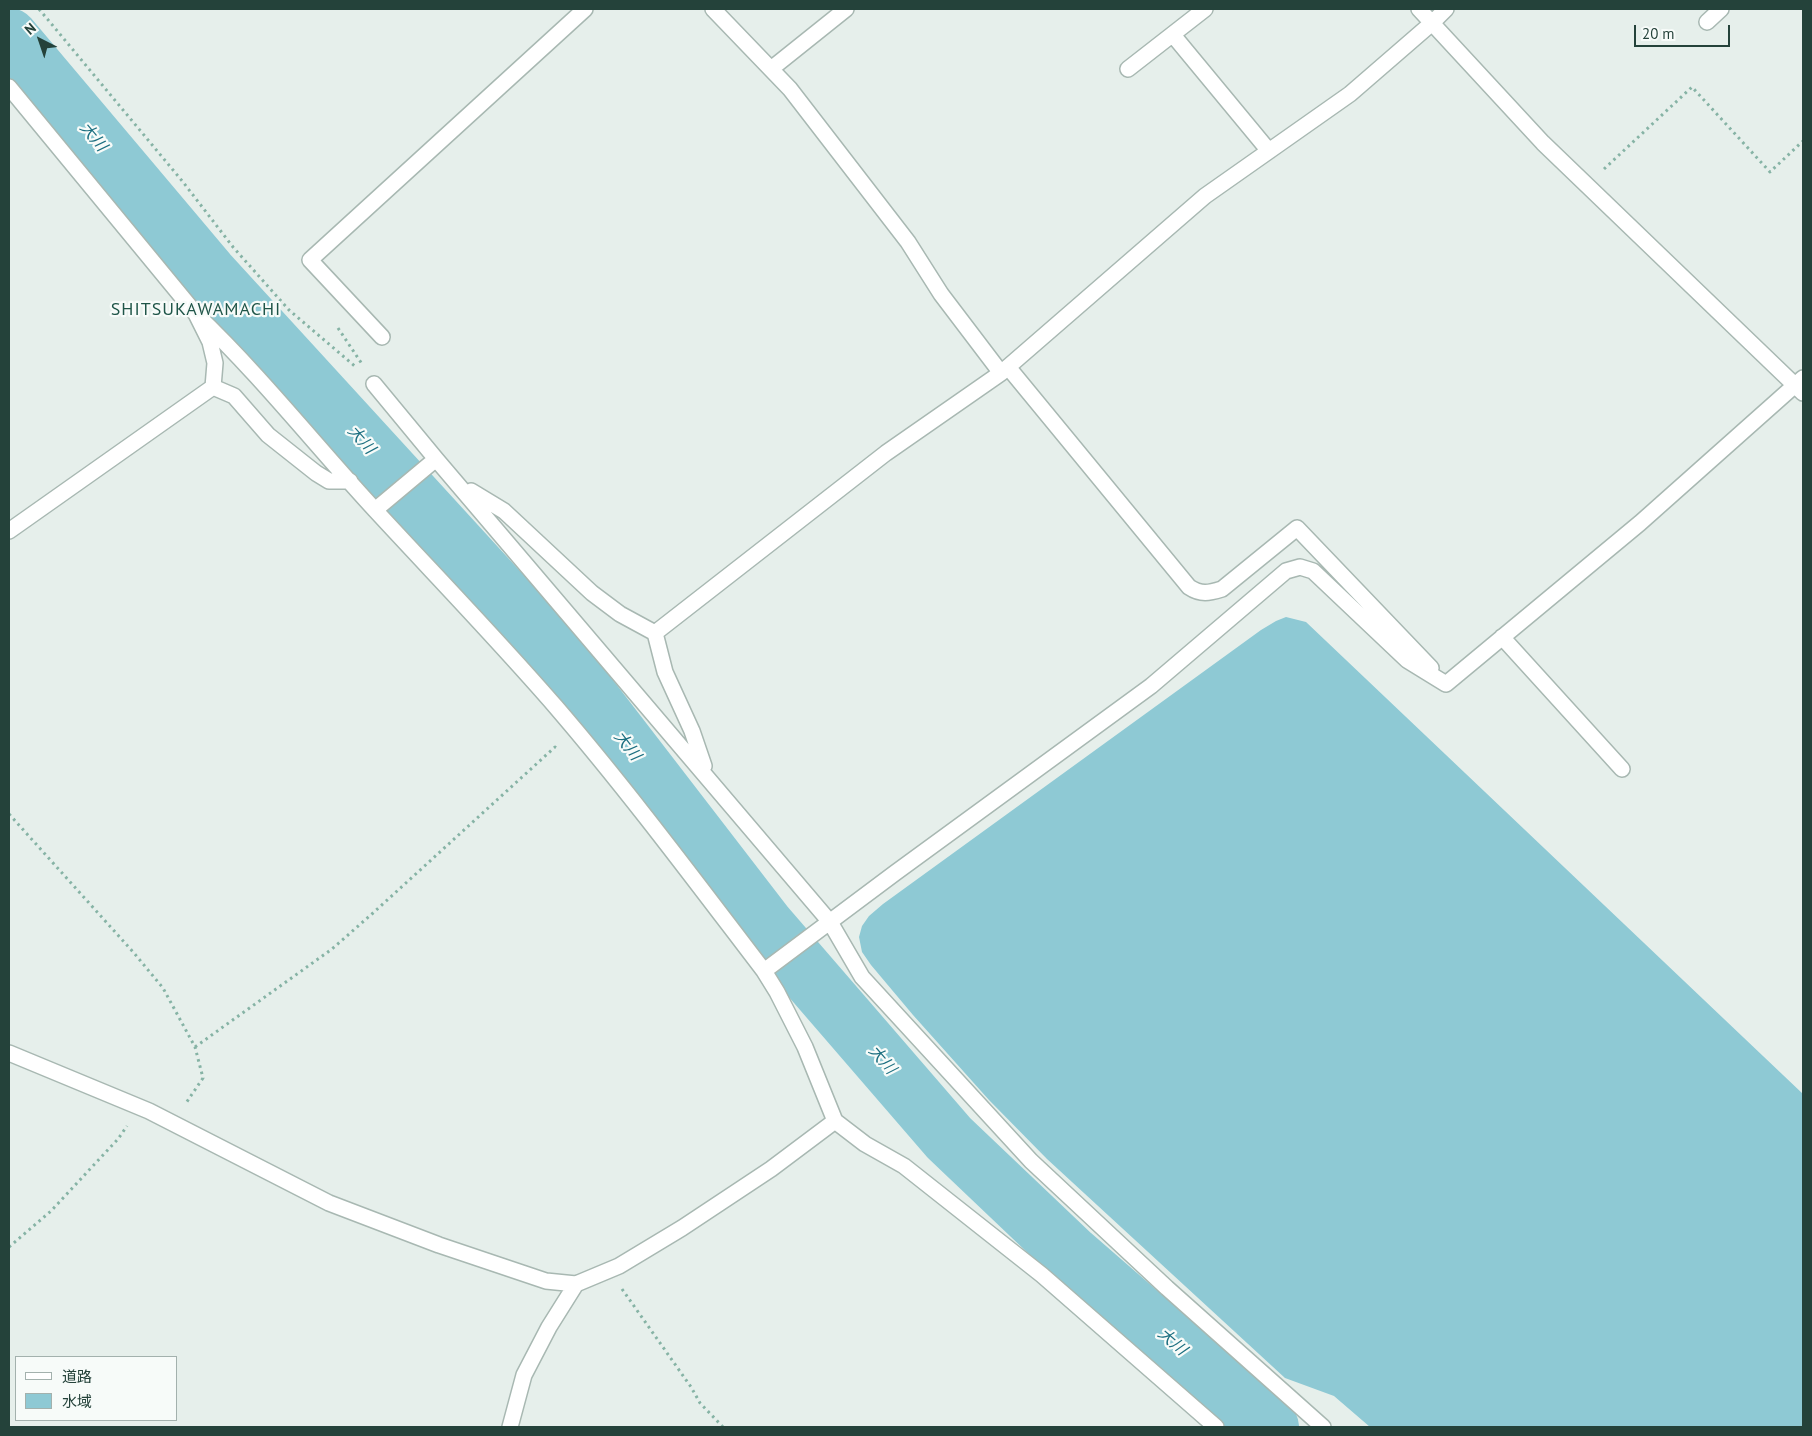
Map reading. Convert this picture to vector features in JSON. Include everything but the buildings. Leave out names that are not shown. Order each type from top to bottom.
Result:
[{"type":"street","points":[[382,337],[310,260],[585,9]]},
{"type":"street","points":[[713,9],[790,90],[908,242],[941,294],[1189,587],[1197,593],[1208,594],[1222,589],[1297,528],[1446,684]]},
{"type":"street","points":[[771,69],[846,9]]},
{"type":"street","points":[[1128,69],[1205,9]]},
{"type":"street","points":[[1419,9],[1542,143],[1801,385],[1640,523],[1446,684]]},
{"type":"street","points":[[655,633],[886,453],[1004,370],[1205,196],[1350,94],[1432,24],[1446,9]]},
{"type":"street","points":[[1707,22],[1721,9]]},
{"type":"street","points":[[1173,35],[1269,151]]},
{"type":"street","points":[[9,88],[196,314],[262,382],[350,481],[378,508],[556,708],[769,968],[777,992],[805,1047],[835,1121],[865,1144],[904,1166],[1042,1275],[1216,1427]]},
{"type":"street","points":[[196,314],[210,342],[215,363],[213,387]]},
{"type":"street","points":[[374,384],[432,463],[459,484],[504,511],[592,593],[613,609],[655,633],[665,672],[692,731],[707,776]]},
{"type":"street","points":[[213,387],[234,396],[268,435],[316,473],[329,481],[350,481]]},
{"type":"street","points":[[9,531],[213,387]]},
{"type":"street","points":[[378,508],[432,463]]},
{"type":"street","points":[[459,484],[830,922],[862,977],[1031,1161],[1174,1294],[1322,1427]]},
{"type":"street","points":[[769,968],[895,873],[1151,686],[1286,571],[1300,567],[1313,571],[1407,660],[1446,684]]},
{"type":"street","points":[[1502,637],[1622,769]]},
{"type":"street","points":[[9,1053],[138,1107],[329,1203],[439,1245],[546,1281],[576,1284],[609,1270],[682,1228],[771,1169],[835,1121]]},
{"type":"street","points":[[510,1427],[524,1376],[549,1327],[576,1284]]},
{"type":"path","points":[[39,9],[252,268],[289,310],[374,384]]},
{"type":"path","points":[[1587,185],[1692,87],[1770,172],[1803,141]]},
{"type":"path","points":[[195,1047],[332,948],[555,747],[562,753]]},
{"type":"path","points":[[9,814],[134,952],[163,988],[195,1047],[203,1078],[172,1124]]},
{"type":"path","points":[[9,1247],[51,1210],[118,1139],[138,1107]]},
{"type":"path","points":[[609,1270],[691,1387],[700,1403],[723,1427]]},
{"type":"water","points":[[1286,617],[1306,622],[1803,1094],[1803,1427],[1370,1427],[1334,1396],[1285,1378],[1047,1159],[989,1100],[913,1015],[862,952],[859,937],[862,926],[869,916],[883,904],[1261,630]]},
{"type":"waterway","name":"大川","points":[[9,37],[208,273],[554,651],[765,925],[949,1138],[1072,1255],[1270,1427]]},
{"type":"district","name":"SHITSUKAWAMACHI","points":[[196,310]]}]
